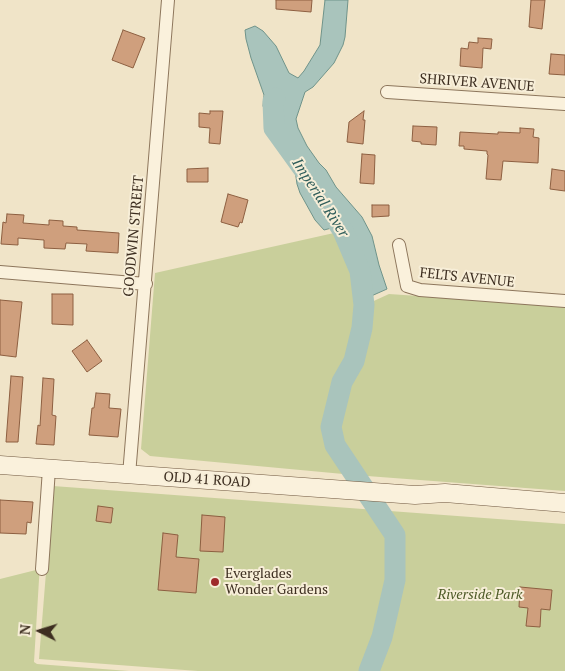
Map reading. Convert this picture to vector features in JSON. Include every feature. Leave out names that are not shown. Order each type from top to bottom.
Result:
[{"type":"street","name":"GOODWIN STREET","points":[[129,475],[168,0]]},
{"type":"street","name":"SHRIVER AVENUE","points":[[387,92],[565,104]]},
{"type":"street","name":"FELTS AVENUE","points":[[399,245],[407,286],[420,290],[565,301]]},
{"type":"street","points":[[0,272],[146,284]]},
{"type":"street","name":"OLD 41 ROAD","points":[[0,466],[415,495],[445,493],[565,503]]},
{"type":"street","points":[[42,569],[49,469]]},
{"type":"street","name":"OLD 41 ROAD","points":[[415,495],[444,503],[565,513]]},
{"type":"green space","points":[[343,231],[360,271],[365,305],[389,294],[565,306],[565,491],[354,475],[150,456],[141,449],[155,273]]},
{"type":"green space","name":"Riverside Park","points":[[53,486],[565,524],[565,671],[198,671],[39,659]]},
{"type":"green space","points":[[40,563],[34,662],[37,664],[129,671],[0,671],[0,579],[36,570]]},
{"type":"water","points":[[325,0],[348,0],[345,37],[334,63],[313,87],[305,92],[296,119],[298,128],[307,146],[326,170],[336,187],[362,217],[372,236],[387,289],[369,297],[366,269],[348,228],[343,225],[324,230],[315,220],[300,193],[293,156],[263,106],[264,95],[246,39],[245,30],[255,26],[263,31],[276,46],[289,73],[298,78],[320,45]]},
{"type":"building","points":[[276,0],[312,0],[311,12],[276,9]]},
{"type":"building","points":[[531,0],[545,0],[542,29],[529,27]]},
{"type":"building","points":[[123,30],[145,38],[133,68],[112,60]]},
{"type":"building","points":[[478,38],[492,39],[491,49],[483,48],[482,68],[460,66],[461,48],[468,49],[469,42],[478,43]]},
{"type":"building","points":[[551,54],[565,55],[565,75],[549,74]]},
{"type":"building","points":[[210,111],[223,111],[220,144],[209,143],[210,128],[199,127],[199,113],[210,114]]},
{"type":"building","points":[[364,111],[363,144],[347,142],[349,122]]},
{"type":"building","points":[[413,126],[437,127],[436,145],[412,141]]},
{"type":"building","points":[[520,128],[534,129],[533,137],[539,138],[538,163],[503,161],[501,180],[486,179],[487,151],[464,149],[464,146],[459,146],[460,132],[520,133]]},
{"type":"building","points":[[362,154],[375,155],[374,184],[360,183]]},
{"type":"building","points":[[208,168],[208,182],[187,182],[187,169]]},
{"type":"building","points":[[552,169],[565,171],[565,191],[550,189]]},
{"type":"building","points":[[228,194],[248,200],[242,223],[240,222],[238,227],[221,222]]},
{"type":"building","points":[[372,205],[389,205],[389,216],[372,217]]},
{"type":"building","points":[[7,214],[24,215],[23,223],[49,225],[49,220],[63,221],[63,226],[77,227],[77,230],[119,233],[118,253],[86,251],[87,244],[66,243],[65,249],[44,248],[44,240],[18,238],[18,245],[1,244],[3,222],[6,223]]},
{"type":"building","points":[[52,294],[73,294],[73,325],[52,324]]},
{"type":"building","points":[[0,300],[22,302],[16,357],[0,355]]},
{"type":"building","points":[[87,340],[102,361],[87,372],[72,351]]},
{"type":"building","points":[[11,376],[23,377],[18,442],[6,442]]},
{"type":"building","points":[[43,378],[54,379],[52,415],[56,416],[54,445],[36,444],[38,425],[40,426]]},
{"type":"building","points":[[96,393],[110,394],[109,408],[121,409],[118,437],[89,435]]},
{"type":"building","points":[[0,500],[33,502],[31,523],[27,522],[26,534],[0,533]]},
{"type":"building","points":[[98,506],[113,508],[111,523],[96,521]]},
{"type":"building","points":[[202,515],[225,517],[223,552],[200,551]]},
{"type":"building","points":[[163,533],[178,535],[176,557],[199,559],[196,593],[158,590]]},
{"type":"building","points":[[520,587],[552,590],[550,610],[541,609],[540,627],[526,626],[528,608],[519,607]]},
{"type":"waterway","name":"Imperial River","points":[[275,98],[273,101],[274,128],[305,171]]},
{"type":"waterway","name":"Imperial River","points":[[324,201],[343,231],[360,271],[364,305],[362,328],[354,361],[342,382],[331,427],[335,445],[395,535],[395,580],[382,637],[369,671]]},
{"type":"place","name":"Everglades Wonder Gardens","points":[[215,582]]}]
